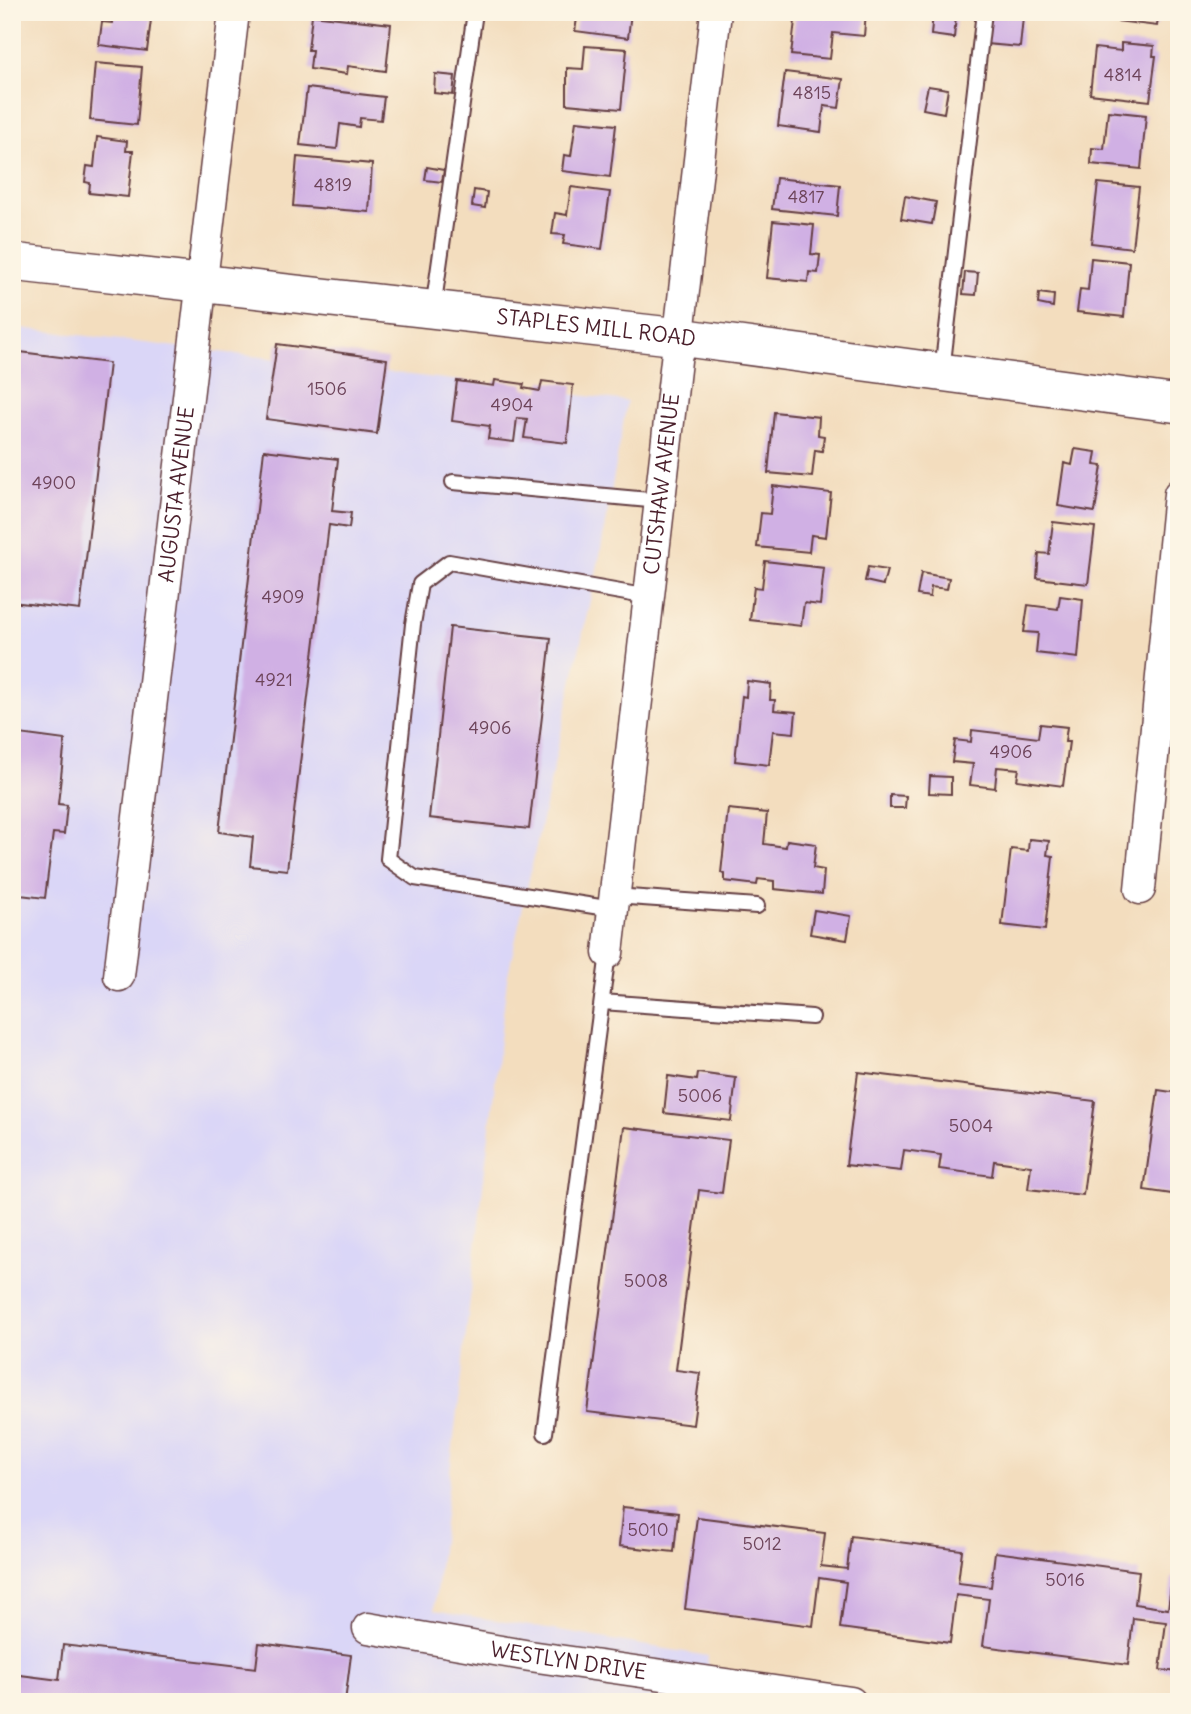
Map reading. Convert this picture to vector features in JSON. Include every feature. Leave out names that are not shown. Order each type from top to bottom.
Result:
[{"type":"street","name":"AUGUSTA AVENUE","points":[[119,976],[234,12]]},
{"type":"street","name":"CUTSHAW AVENUE","points":[[608,953],[716,12]]},
{"type":"street","name":"STAPLES MILL ROAD","points":[[12,262],[679,337],[1179,404]]},
{"type":"street","points":[[1140,889],[1179,494]]},
{"type":"street","name":"WESTLYN DRIVE","points":[[368,1628],[542,1658],[851,1702]]},
{"type":"lane","points":[[433,310],[475,12]]},
{"type":"lane","points":[[942,372],[984,12]]},
{"type":"lane","points":[[453,482],[660,501]]},
{"type":"lane","points":[[649,597],[449,562],[419,584],[387,859],[415,878],[613,903],[757,906]]},
{"type":"lane","points":[[545,1433],[608,953]]},
{"type":"lane","points":[[601,1002],[812,1017]]},
{"type":"shaded area","points":[[12,327],[627,401],[600,555],[507,979],[434,1610],[708,1656],[703,1702],[12,1702]]},
{"type":"building","points":[[113,12],[152,12],[147,51],[99,45],[102,22],[112,23]]},
{"type":"building","points":[[578,12],[631,12],[628,38],[575,31]]},
{"type":"building","points":[[796,12],[866,12],[864,36],[833,33],[830,59],[791,55]]},
{"type":"building","points":[[1092,12],[1159,12],[1157,26],[1091,18]]},
{"type":"building","points":[[933,13],[956,16],[954,38],[931,35]]},
{"type":"building","points":[[989,14],[1023,17],[1020,47],[986,44]]},
{"type":"building","points":[[312,15],[391,24],[386,71],[348,66],[347,74],[310,69],[312,50],[308,50]]},
{"type":"building","points":[[1121,43],[1154,46],[1153,56],[1156,56],[1150,101],[1090,94],[1095,48],[1121,51]]},
{"type":"building","points":[[585,46],[627,49],[621,109],[567,104],[567,68],[583,69]]},
{"type":"building","points":[[95,63],[142,67],[137,125],[90,120]]},
{"type":"building","points":[[785,72],[843,79],[839,108],[824,106],[821,132],[778,126]]},
{"type":"building","points":[[435,74],[455,76],[453,95],[434,93]]},
{"type":"building","points":[[928,86],[948,89],[944,113],[923,109]]},
{"type":"building","points":[[307,88],[384,97],[381,120],[360,118],[359,127],[340,124],[337,149],[300,145]]},
{"type":"building","points":[[1108,111],[1146,115],[1141,169],[1091,164],[1092,148],[1104,149]]},
{"type":"building","points":[[576,121],[616,125],[610,177],[562,171],[564,155],[571,156]]},
{"type":"building","points":[[97,137],[127,141],[126,151],[133,151],[128,197],[89,193],[90,183],[85,182],[87,166],[94,167]]},
{"type":"building","points":[[297,157],[372,164],[369,212],[293,206]]},
{"type":"building","points":[[427,167],[444,170],[442,182],[425,180]]},
{"type":"building","points":[[776,178],[840,185],[837,216],[772,209]]},
{"type":"building","points":[[1098,183],[1139,187],[1132,248],[1091,243]]},
{"type":"building","points":[[571,187],[610,192],[602,249],[563,244],[565,235],[552,234],[555,213],[567,215]]},
{"type":"building","points":[[474,190],[487,192],[485,208],[472,206]]},
{"type":"building","points":[[905,196],[936,202],[932,224],[901,219]]},
{"type":"building","points":[[773,221],[814,225],[811,254],[820,255],[818,273],[809,272],[808,282],[767,278]]},
{"type":"building","points":[[1091,258],[1129,262],[1124,317],[1077,312],[1080,289],[1088,290]]},
{"type":"building","points":[[965,272],[978,273],[976,295],[963,294]]},
{"type":"building","points":[[1039,293],[1054,295],[1053,307],[1038,304]]},
{"type":"building","points":[[277,344],[387,359],[377,434],[266,419]]},
{"type":"building","points":[[12,351],[109,363],[80,610],[12,602]]},
{"type":"building","points":[[495,380],[524,384],[523,388],[540,391],[542,381],[573,385],[567,443],[524,438],[527,419],[517,418],[514,442],[488,439],[490,426],[452,421],[457,381],[494,386]]},
{"type":"building","points":[[774,412],[819,417],[818,435],[824,436],[822,451],[815,450],[812,477],[768,473]]},
{"type":"building","points":[[1075,449],[1096,452],[1094,465],[1102,466],[1095,512],[1058,506],[1064,463],[1072,465]]},
{"type":"building","points":[[264,450],[338,459],[332,511],[351,513],[349,528],[329,525],[287,870],[250,866],[253,837],[219,832]]},
{"type":"building","points":[[773,486],[831,493],[826,537],[811,535],[809,552],[757,547],[761,513],[770,514]]},
{"type":"building","points":[[1053,522],[1095,527],[1088,584],[1037,578],[1039,553],[1049,554]]},
{"type":"building","points":[[765,561],[824,568],[820,605],[804,603],[801,626],[750,620],[754,587],[762,588]]},
{"type":"building","points":[[868,567],[887,570],[883,585],[865,581]]},
{"type":"building","points":[[921,573],[949,578],[947,589],[931,587],[930,597],[917,595]]},
{"type":"building","points":[[1060,596],[1083,599],[1078,658],[1036,653],[1038,633],[1024,632],[1028,605],[1058,609]]},
{"type":"building","points":[[450,627],[551,638],[529,829],[429,818]]},
{"type":"building","points":[[747,681],[771,684],[770,700],[775,700],[774,710],[796,712],[794,733],[773,731],[769,765],[735,761],[742,696],[746,697]]},
{"type":"building","points":[[1040,724],[1067,727],[1065,742],[1069,742],[1063,786],[1017,780],[1019,769],[997,767],[995,788],[970,785],[973,764],[952,762],[955,740],[971,742],[972,730],[1038,738]]},
{"type":"building","points":[[12,733],[65,740],[58,804],[67,805],[64,834],[53,833],[45,898],[12,894]]},
{"type":"building","points":[[930,776],[951,777],[951,794],[929,793]]},
{"type":"building","points":[[890,795],[906,796],[905,808],[890,808]]},
{"type":"building","points":[[728,809],[767,813],[764,844],[786,847],[787,840],[816,844],[813,868],[824,870],[822,894],[774,889],[774,881],[758,879],[757,885],[725,881],[725,874],[721,873]]},
{"type":"building","points":[[1029,839],[1049,841],[1047,855],[1053,856],[1045,930],[1002,925],[1011,849],[1028,851]]},
{"type":"building","points":[[814,910],[851,916],[847,940],[810,934]]},
{"type":"building","points":[[858,1072],[1095,1101],[1083,1195],[1028,1189],[1031,1166],[994,1161],[992,1176],[939,1169],[941,1155],[904,1150],[901,1171],[846,1165]]},
{"type":"building","points":[[698,1073],[736,1078],[731,1121],[664,1113],[668,1076],[697,1080]]},
{"type":"building","points":[[1158,1090],[1179,1093],[1179,1195],[1144,1190]]},
{"type":"building","points":[[624,1127],[729,1140],[722,1193],[699,1190],[676,1370],[700,1373],[693,1425],[587,1412]]},
{"type":"building","points":[[623,1507],[678,1513],[674,1552],[619,1546]]},
{"type":"building","points":[[697,1517],[825,1533],[821,1566],[847,1569],[851,1536],[962,1550],[958,1583],[991,1587],[995,1552],[1139,1571],[1135,1604],[1168,1609],[1172,1577],[1179,1578],[1179,1672],[1160,1670],[1166,1622],[1133,1618],[1128,1665],[983,1646],[989,1599],[956,1595],[950,1643],[840,1628],[846,1582],[819,1578],[813,1626],[685,1609]]},
{"type":"building","points":[[259,1643],[351,1655],[345,1702],[12,1702],[12,1674],[59,1680],[63,1645],[256,1668]]}]
